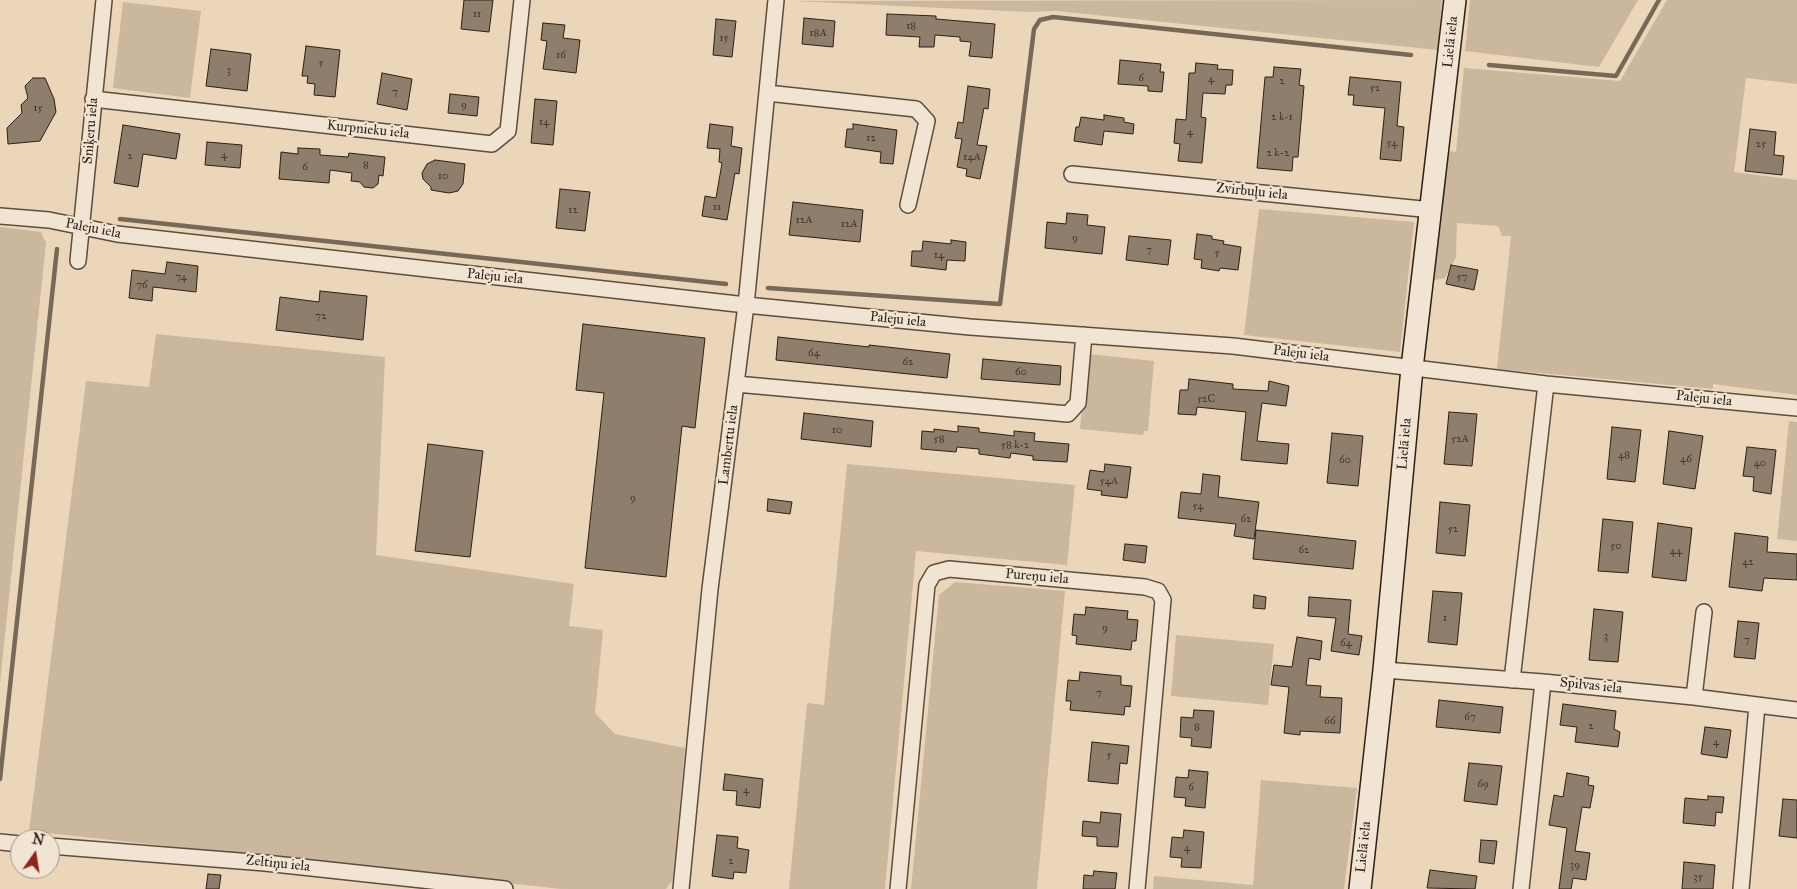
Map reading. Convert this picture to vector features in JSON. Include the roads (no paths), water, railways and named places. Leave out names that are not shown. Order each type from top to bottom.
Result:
[{"type":"street","name":"Sniķeru iela","points":[[78,261],[104,0]]},
{"type":"street","name":"Kurpnieku iela","points":[[93,99],[492,144],[508,131],[522,0]]},
{"type":"street","name":"Lambertu iela","points":[[681,889],[710,589],[746,305],[776,0]]},
{"type":"street","name":"Lielā iela","points":[[1360,889],[1384,670],[1412,368],[1432,210],[1455,0]]},
{"type":"street","points":[[767,93],[916,109],[927,121],[908,205]]},
{"type":"street","name":"Zvirbuļu iela","points":[[1072,174],[1432,210]]},
{"type":"street","name":"Paleju iela","points":[[0,216],[49,220],[117,234],[746,305],[970,327],[1233,346],[1546,384],[1797,408]]},
{"type":"street","points":[[736,384],[1068,414],[1078,402],[1084,335]]},
{"type":"street","points":[[1512,680],[1546,384]]},
{"type":"street","name":"Pureņu iela","points":[[898,889],[927,585],[934,574],[949,569],[1145,587],[1158,591],[1164,600],[1137,889]]},
{"type":"street","points":[[1694,697],[1704,612]]},
{"type":"street","name":"Spilvas iela","points":[[1384,670],[1543,682],[1694,697],[1797,710]]},
{"type":"street","points":[[1522,889],[1543,682]]},
{"type":"street","points":[[1741,889],[1757,705]]},
{"type":"street","name":"Zeltiņu iela","points":[[60,847],[265,862],[505,889]]},
{"type":"waterway","points":[[1489,65],[1616,76],[1659,0]]},
{"type":"waterway","points":[[768,288],[1000,304],[1034,29],[1040,20],[1053,17],[1411,55]]},
{"type":"waterway","points":[[120,219],[726,284]]},
{"type":"waterway","points":[[0,779],[57,249]]}]
